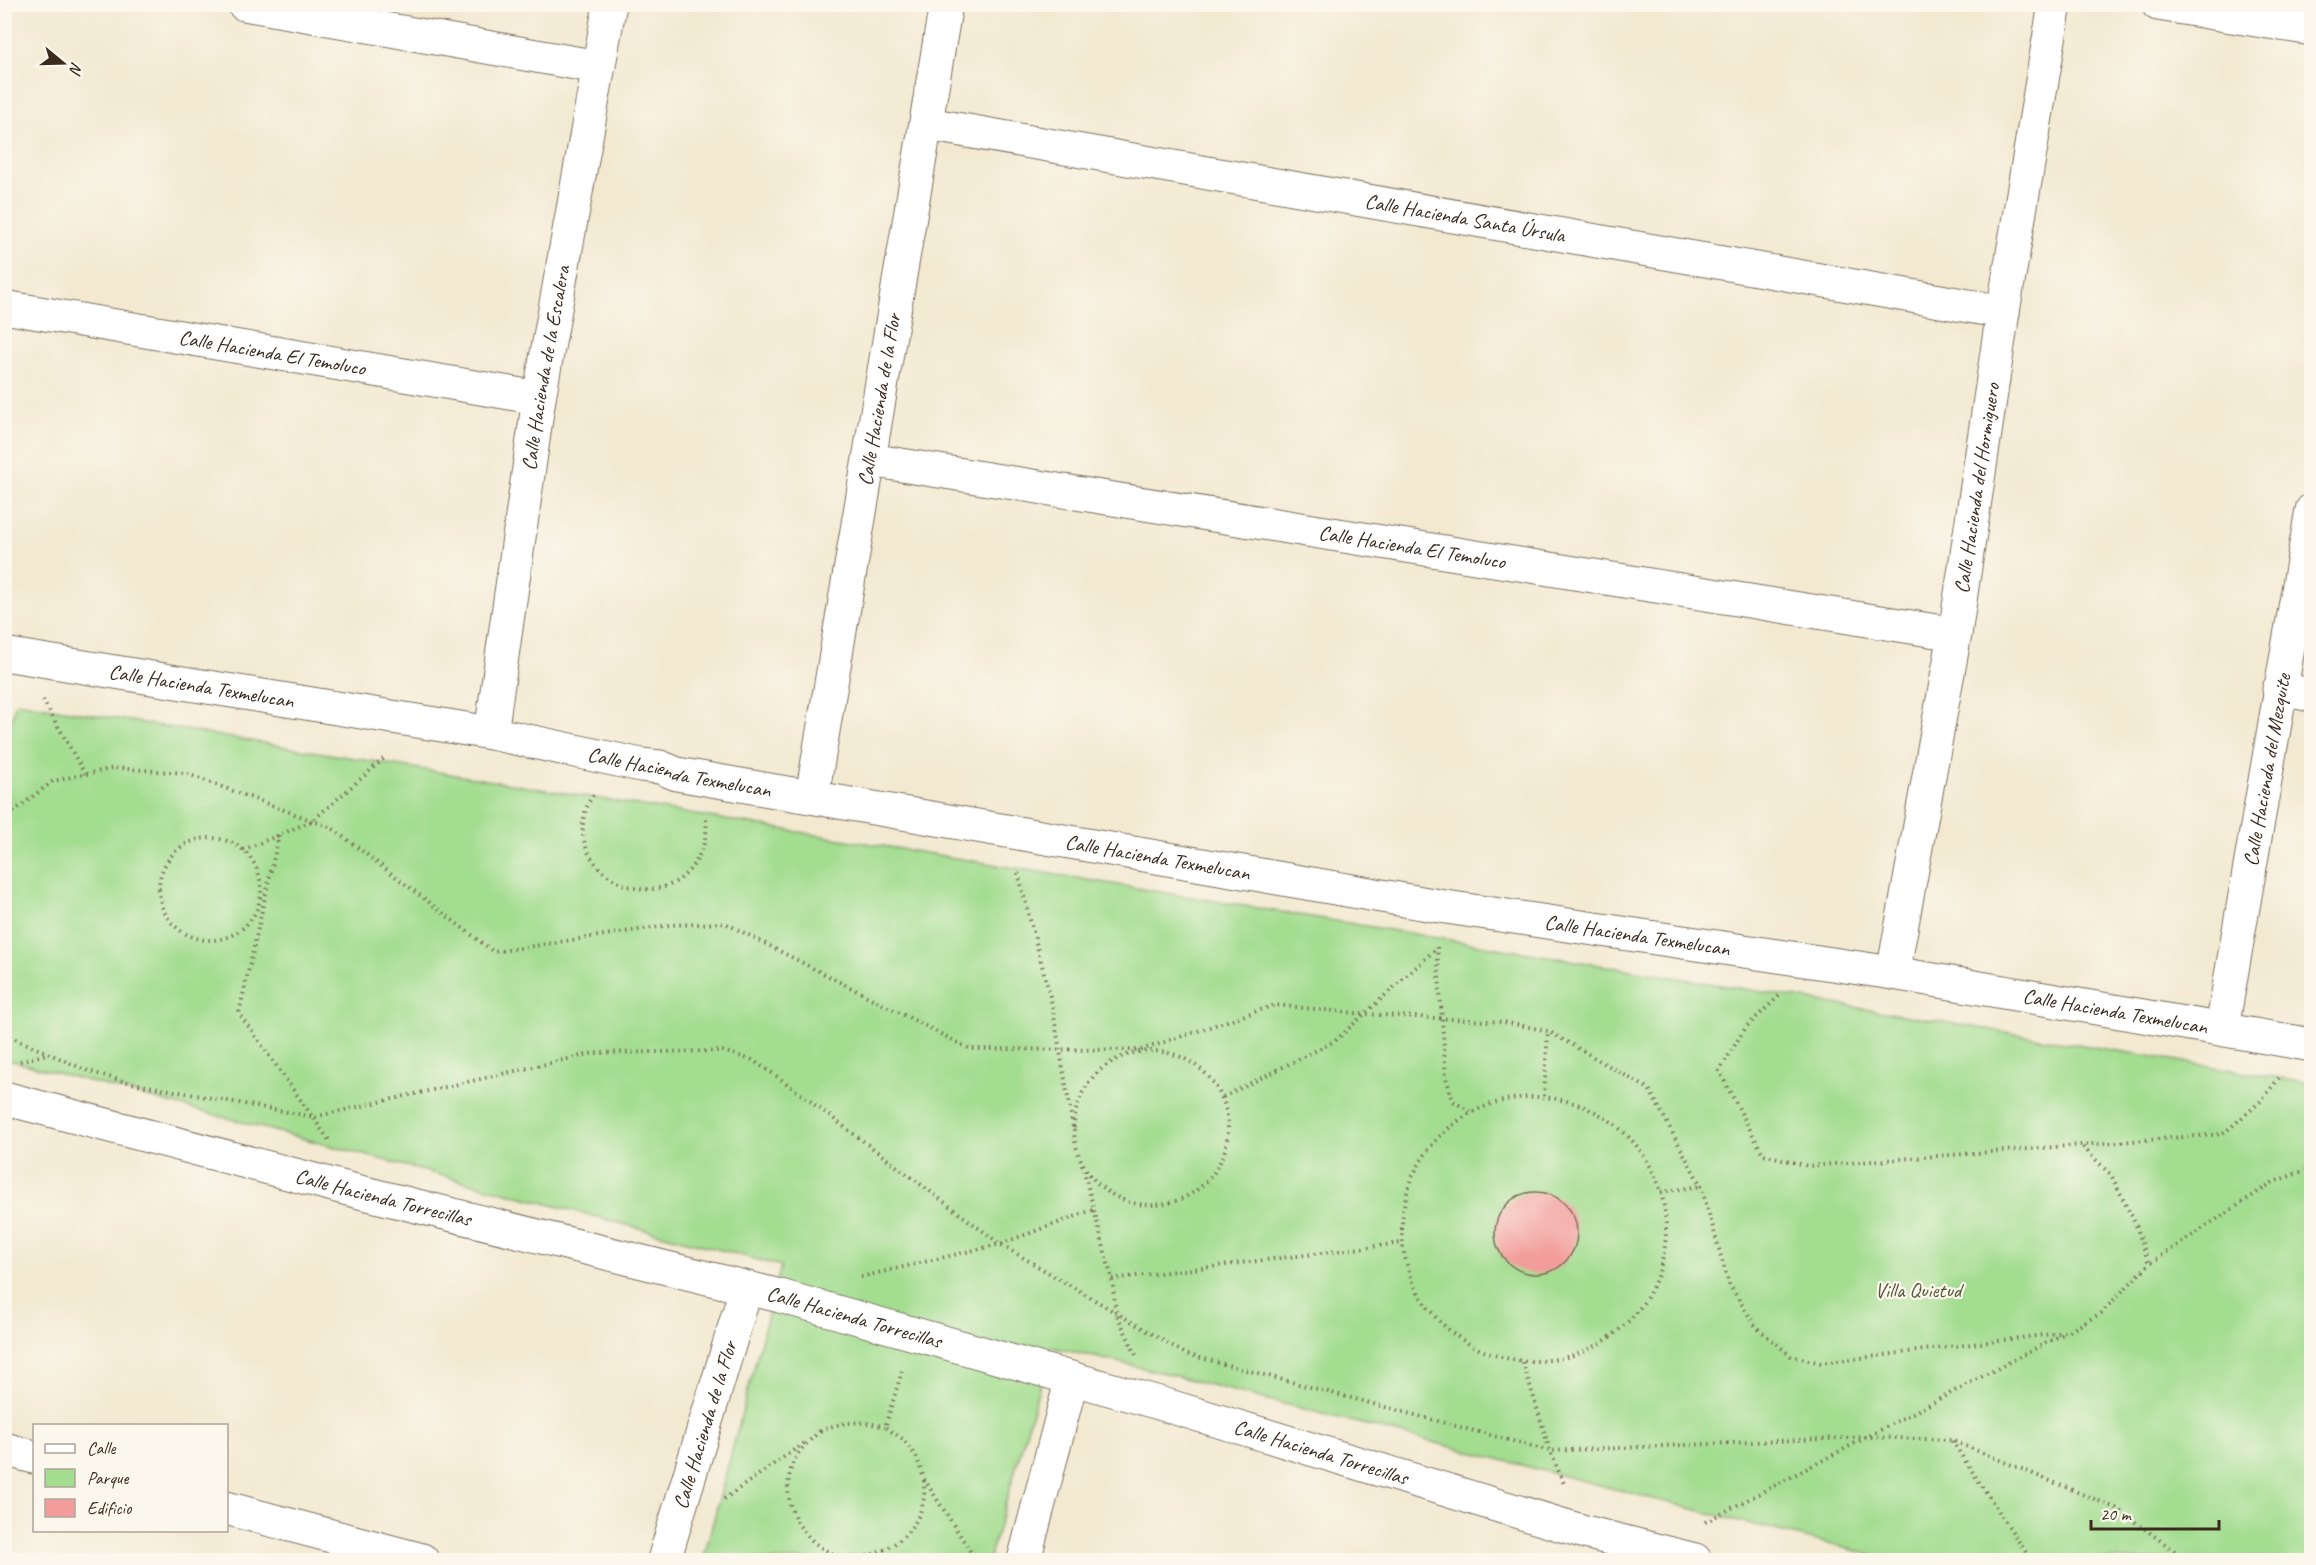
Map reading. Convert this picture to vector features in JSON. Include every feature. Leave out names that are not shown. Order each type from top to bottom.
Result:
[{"type":"street","points":[[244,4],[598,67]]},
{"type":"street","name":"Calle Hacienda de la Escalera","points":[[491,733],[539,398],[610,4]]},
{"type":"street","name":"Calle Hacienda de la Flor","points":[[812,796],[946,4]]},
{"type":"street","name":"Calle Hacienda del Hormiguero","points":[[1893,973],[1955,634],[2003,312],[2055,4]]},
{"type":"street","points":[[2158,4],[2312,29]]},
{"type":"street","name":"Calle Hacienda Santa Úrsula","points":[[927,124],[2003,312]]},
{"type":"street","name":"Calle Hacienda El Temoluco","points":[[4,307],[539,398]]},
{"type":"street","name":"Calle Hacienda El Temoluco","points":[[870,460],[1955,634]]},
{"type":"street","name":"Calle Hacienda del Mezquite","points":[[2222,1028],[2279,689],[2312,510]]},
{"type":"street","name":"Calle Hacienda Texmelucan","points":[[12,656],[491,733],[660,767],[677,774],[1439,906],[1893,973],[2222,1028],[2308,1045]]},
{"type":"street","points":[[2279,689],[2312,694]]},
{"type":"street","name":"Calle Hacienda Torrecillas","points":[[4,1098],[352,1190],[914,1333],[1159,1403],[1585,1532],[1695,1560]]},
{"type":"street","name":"Calle Hacienda de la Flor","points":[[664,1560],[746,1289]]},
{"type":"street","points":[[1024,1560],[1072,1378]]},
{"type":"street","points":[[4,1449],[33,1457]]},
{"type":"street","points":[[228,1509],[422,1560]]},
{"type":"path","points":[[12,656],[85,774]]},
{"type":"path","points":[[243,850],[312,821],[426,722]]},
{"type":"path","points":[[641,765],[621,770],[604,781],[591,797],[583,816],[583,837],[590,857],[602,873],[619,884],[639,889],[660,888],[679,880],[694,865],[704,847],[707,826],[703,806],[693,788],[677,774]]},
{"type":"path","points":[[4,819],[53,781],[115,768],[185,773],[332,828],[494,952],[670,925],[725,922],[970,1048],[1141,1050],[1275,1005],[1365,1014],[1504,1022],[1548,1031],[1649,1089],[1701,1186],[1729,1284],[1756,1327],[1791,1356],[1821,1363],[2068,1332]]},
{"type":"path","points":[[1007,832],[1052,1004],[1074,1135],[1112,1279],[1116,1312],[1159,1403]]},
{"type":"path","points":[[279,835],[239,1013],[314,1117],[339,1157],[352,1190]]},
{"type":"path","points":[[204,839],[228,842],[243,850],[253,863],[260,879],[260,895],[255,911],[245,925],[232,935],[216,940],[199,939],[183,933],[171,922],[162,908],[159,891],[161,875],[168,860],[180,848],[204,839]]},
{"type":"path","points":[[1439,906],[1437,948],[1446,1077],[1453,1101],[1471,1112]]},
{"type":"path","points":[[1223,1097],[1335,1041],[1437,948]]},
{"type":"path","points":[[1815,963],[1746,1027],[1719,1071],[1762,1154],[1808,1166],[2223,1134],[2261,1101],[2308,1045]]},
{"type":"path","points":[[1544,1096],[1548,1031]]},
{"type":"path","points":[[4,1034],[88,1071],[126,1082],[314,1117],[594,1053],[722,1051],[752,1060],[769,1071],[1000,1244],[1186,1354],[1550,1451],[1866,1437],[1951,1440],[2116,1508],[2187,1560]]},
{"type":"path","points":[[1074,1135],[1076,1110],[1085,1086],[1103,1068],[1125,1055],[1150,1050],[1175,1054],[1198,1065],[1223,1097],[1228,1119],[1228,1141],[1221,1162],[1202,1187],[1182,1200],[1160,1205],[1137,1205],[1115,1197],[1094,1182],[1081,1161]]},
{"type":"path","points":[[15,1062],[48,1054]]},
{"type":"path","points":[[1544,1096],[1583,1105],[1618,1125],[1645,1155],[1661,1192],[1666,1234],[1658,1276],[1636,1313],[1605,1342],[1565,1358],[1523,1362],[1479,1351],[1441,1324],[1414,1287],[1402,1243],[1403,1203],[1416,1167],[1439,1136],[1471,1112],[1506,1098],[1544,1096]]},
{"type":"path","points":[[2083,1146],[2111,1175],[2136,1225],[2148,1264]]},
{"type":"path","points":[[1653,1549],[2068,1332],[2101,1312],[2148,1264],[2273,1182],[2312,1168]]},
{"type":"path","points":[[1661,1192],[1701,1186]]},
{"type":"path","points":[[849,1280],[1000,1244],[1093,1210]]},
{"type":"path","points":[[1112,1279],[1402,1243]]},
{"type":"path","points":[[885,1427],[914,1333]]},
{"type":"path","points":[[1523,1362],[1550,1451],[1585,1532]]},
{"type":"path","points":[[715,1506],[820,1431],[841,1422],[864,1421],[885,1427],[904,1440],[917,1458],[924,1479],[976,1560]]},
{"type":"path","points":[[820,1431],[803,1446],[792,1466],[788,1488],[791,1510],[801,1531],[818,1546],[838,1556],[860,1558],[871,1556],[882,1553],[901,1541],[915,1523],[924,1502],[924,1479]]},
{"type":"path","points":[[1951,1440],[2031,1560]]},
{"type":"green space","name":"Villa Quietud","points":[[16,702],[2311,1083],[2311,1560],[1891,1560],[1160,1372],[1051,1347],[989,1560],[703,1560],[781,1266],[5,1059],[4,747]]},
{"type":"building","points":[[1536,1192],[1552,1195],[1565,1204],[1574,1217],[1577,1233],[1574,1249],[1565,1262],[1552,1271],[1536,1274],[1520,1271],[1507,1262],[1498,1249],[1495,1233],[1498,1217],[1507,1204],[1520,1195]]}]
